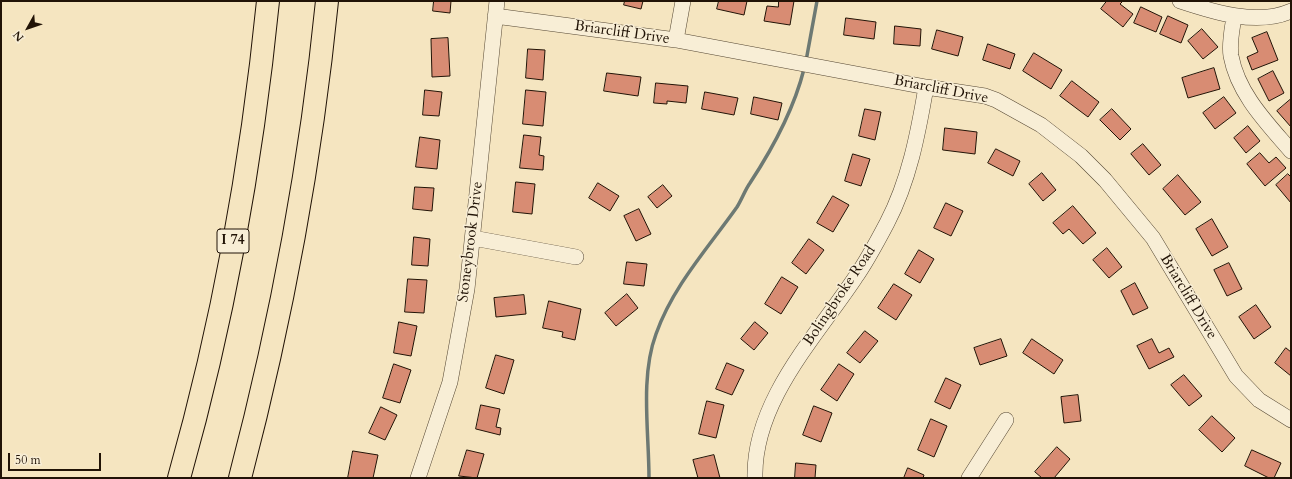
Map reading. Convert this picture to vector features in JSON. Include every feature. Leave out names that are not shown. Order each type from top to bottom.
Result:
[{"type":"highway","name":"I 74","points":[[179,478],[205,374],[241,198],[268,1]]},
{"type":"highway","points":[[240,478],[262,387],[298,208],[312,118],[327,1]]},
{"type":"street","name":"Stoneybrook Drive","points":[[418,478],[450,382],[468,288],[497,1]]},
{"type":"street","points":[[676,40],[683,1]]},
{"type":"street","points":[[1180,1],[1218,14],[1234,17],[1274,16],[1291,11]]},
{"type":"street","name":"Briarcliff Drive","points":[[495,16],[676,40],[926,87],[985,96],[996,100],[1041,125],[1081,156],[1105,180],[1153,238],[1236,376],[1259,400],[1291,420]]},
{"type":"street","points":[[1234,17],[1231,40],[1231,56],[1237,77],[1266,122],[1291,151]]},
{"type":"street","name":"Bolingbroke Road","points":[[755,478],[760,436],[775,397],[817,330],[855,278],[887,222],[908,173],[918,138],[926,87]]},
{"type":"street","points":[[472,238],[576,257]]},
{"type":"street","points":[[969,478],[1006,420]]},
{"type":"building","points":[[434,1],[451,1],[450,13],[433,11]]},
{"type":"building","points":[[625,1],[643,1],[641,9],[624,5]]},
{"type":"building","points":[[719,1],[747,1],[744,15],[717,9]]},
{"type":"building","points":[[779,1],[794,1],[790,25],[764,21],[767,6],[778,7]]},
{"type":"building","points":[[1107,1],[1123,1],[1120,4],[1133,14],[1123,27],[1101,9]]},
{"type":"building","points":[[1141,7],[1162,17],[1156,32],[1134,23]]},
{"type":"building","points":[[1168,16],[1188,25],[1181,43],[1160,34]]},
{"type":"building","points":[[846,18],[876,22],[874,39],[844,35]]},
{"type":"building","points":[[895,26],[921,29],[920,46],[894,44]]},
{"type":"building","points":[[1202,29],[1218,47],[1203,59],[1188,41]]},
{"type":"building","points":[[937,30],[963,37],[958,56],[932,49]]},
{"type":"building","points":[[1267,32],[1278,60],[1252,70],[1247,57],[1258,52],[1252,38]]},
{"type":"building","points":[[448,38],[450,76],[432,77],[431,39]]},
{"type":"building","points":[[988,44],[1015,54],[1010,69],[983,60]]},
{"type":"building","points":[[528,49],[545,50],[543,80],[526,78]]},
{"type":"building","points":[[1034,53],[1062,70],[1051,89],[1023,71]]},
{"type":"building","points":[[1214,68],[1220,89],[1188,98],[1182,78]]},
{"type":"building","points":[[1273,71],[1284,93],[1269,101],[1258,79]]},
{"type":"building","points":[[607,73],[641,77],[638,96],[604,91]]},
{"type":"building","points":[[1072,81],[1099,102],[1088,117],[1060,96]]},
{"type":"building","points":[[656,83],[688,86],[686,103],[667,101],[667,104],[654,103]]},
{"type":"building","points":[[425,90],[442,92],[439,116],[423,115]]},
{"type":"building","points":[[526,90],[546,92],[543,126],[523,124]]},
{"type":"building","points":[[705,92],[738,98],[734,115],[702,109]]},
{"type":"building","points":[[754,97],[782,103],[778,120],[751,114]]},
{"type":"building","points":[[1224,97],[1236,113],[1215,129],[1203,113]]},
{"type":"building","points":[[1291,99],[1291,127],[1277,111]]},
{"type":"building","points":[[865,109],[881,112],[875,140],[859,136]]},
{"type":"building","points":[[1112,109],[1131,129],[1120,140],[1100,120]]},
{"type":"building","points":[[1248,126],[1260,141],[1246,153],[1234,138]]},
{"type":"building","points":[[945,128],[977,132],[975,154],[943,150]]},
{"type":"building","points":[[524,135],[541,137],[539,155],[544,156],[543,170],[520,168]]},
{"type":"building","points":[[420,137],[440,140],[437,169],[416,167]]},
{"type":"building","points":[[1143,144],[1161,165],[1149,175],[1131,154]]},
{"type":"building","points":[[996,149],[1020,161],[1013,176],[988,163]]},
{"type":"building","points":[[1260,153],[1269,163],[1276,157],[1286,168],[1265,186],[1247,164]]},
{"type":"building","points":[[853,154],[870,159],[861,186],[845,181]]},
{"type":"building","points":[[1042,173],[1056,190],[1043,201],[1029,184]]},
{"type":"building","points":[[1288,174],[1291,177],[1291,203],[1276,185]]},
{"type":"building","points":[[1178,175],[1201,202],[1185,215],[1163,189]]},
{"type":"building","points":[[516,182],[535,184],[532,214],[513,212]]},
{"type":"building","points":[[598,183],[619,196],[610,211],[589,198]]},
{"type":"building","points":[[663,185],[672,196],[657,208],[648,197]]},
{"type":"building","points":[[415,187],[434,188],[432,211],[413,209]]},
{"type":"building","points":[[833,196],[849,205],[833,232],[817,223]]},
{"type":"building","points":[[946,203],[963,211],[951,236],[934,228]]},
{"type":"building","points":[[1073,206],[1096,233],[1083,244],[1069,229],[1063,234],[1053,223]]},
{"type":"building","points":[[639,209],[651,234],[636,241],[624,216]]},
{"type":"building","points":[[1212,219],[1228,247],[1212,256],[1196,229]]},
{"type":"building","points":[[414,237],[430,239],[428,266],[412,265]]},
{"type":"building","points":[[809,239],[824,250],[806,274],[792,263]]},
{"type":"building","points":[[1107,248],[1122,267],[1109,278],[1093,260]]},
{"type":"building","points":[[919,250],[934,259],[920,283],[905,274]]},
{"type":"building","points":[[627,262],[647,264],[644,286],[624,284]]},
{"type":"building","points":[[1229,263],[1242,289],[1227,296],[1214,270]]},
{"type":"building","points":[[782,277],[798,287],[781,314],[765,304]]},
{"type":"building","points":[[408,279],[427,280],[424,313],[405,312]]},
{"type":"building","points":[[1135,283],[1148,308],[1133,315],[1121,291]]},
{"type":"building","points":[[894,284],[912,295],[896,320],[878,308]]},
{"type":"building","points":[[627,294],[638,308],[616,326],[605,313]]},
{"type":"building","points":[[524,295],[526,314],[496,317],[494,298]]},
{"type":"building","points":[[549,301],[581,309],[575,340],[562,337],[563,332],[543,328]]},
{"type":"building","points":[[1256,305],[1271,327],[1254,339],[1239,317]]},
{"type":"building","points":[[399,322],[417,326],[411,356],[394,353]]},
{"type":"building","points":[[755,322],[768,333],[754,350],[741,339]]},
{"type":"building","points":[[865,331],[878,341],[860,363],[847,353]]},
{"type":"building","points":[[1001,339],[1007,356],[980,365],[974,348]]},
{"type":"building","points":[[1032,339],[1063,360],[1054,374],[1023,353]]},
{"type":"building","points":[[1152,339],[1159,353],[1169,348],[1174,357],[1149,369],[1137,346]]},
{"type":"building","points":[[1286,348],[1291,352],[1291,376],[1275,363]]},
{"type":"building","points":[[496,355],[514,360],[504,394],[486,388]]},
{"type":"building","points":[[727,363],[744,370],[732,395],[716,389]]},
{"type":"building","points":[[394,364],[411,370],[400,403],[383,398]]},
{"type":"building","points":[[839,364],[854,374],[837,401],[821,390]]},
{"type":"building","points":[[1184,375],[1202,396],[1189,406],[1171,385]]},
{"type":"building","points":[[946,378],[961,385],[950,409],[935,402]]},
{"type":"building","points":[[1078,395],[1081,421],[1064,423],[1061,397]]},
{"type":"building","points":[[707,401],[724,405],[716,438],[699,434]]},
{"type":"building","points":[[481,405],[500,409],[496,427],[501,428],[500,435],[476,429]]},
{"type":"building","points":[[814,406],[832,413],[821,442],[803,435]]},
{"type":"building","points":[[381,407],[397,415],[385,440],[369,433]]},
{"type":"building","points":[[1212,416],[1235,438],[1222,452],[1199,430]]},
{"type":"building","points":[[931,419],[947,426],[934,457],[918,450]]},
{"type":"building","points":[[1057,447],[1070,459],[1054,478],[1042,478],[1035,472]]},
{"type":"building","points":[[467,450],[484,454],[477,478],[459,476]]},
{"type":"building","points":[[1252,450],[1281,463],[1274,478],[1269,478],[1245,466]]},
{"type":"building","points":[[353,451],[378,455],[373,478],[348,478]]},
{"type":"building","points":[[714,455],[720,478],[698,478],[693,460]]},
{"type":"building","points":[[796,463],[816,465],[815,478],[795,478]]},
{"type":"building","points":[[908,468],[924,475],[923,478],[904,478]]},
{"type":"waterway","points":[[806,61],[817,1]]},
{"type":"waterway","points":[[649,478],[646,405],[648,368],[656,334],[663,316],[681,284],[737,207],[775,142],[795,99],[804,69]]}]
